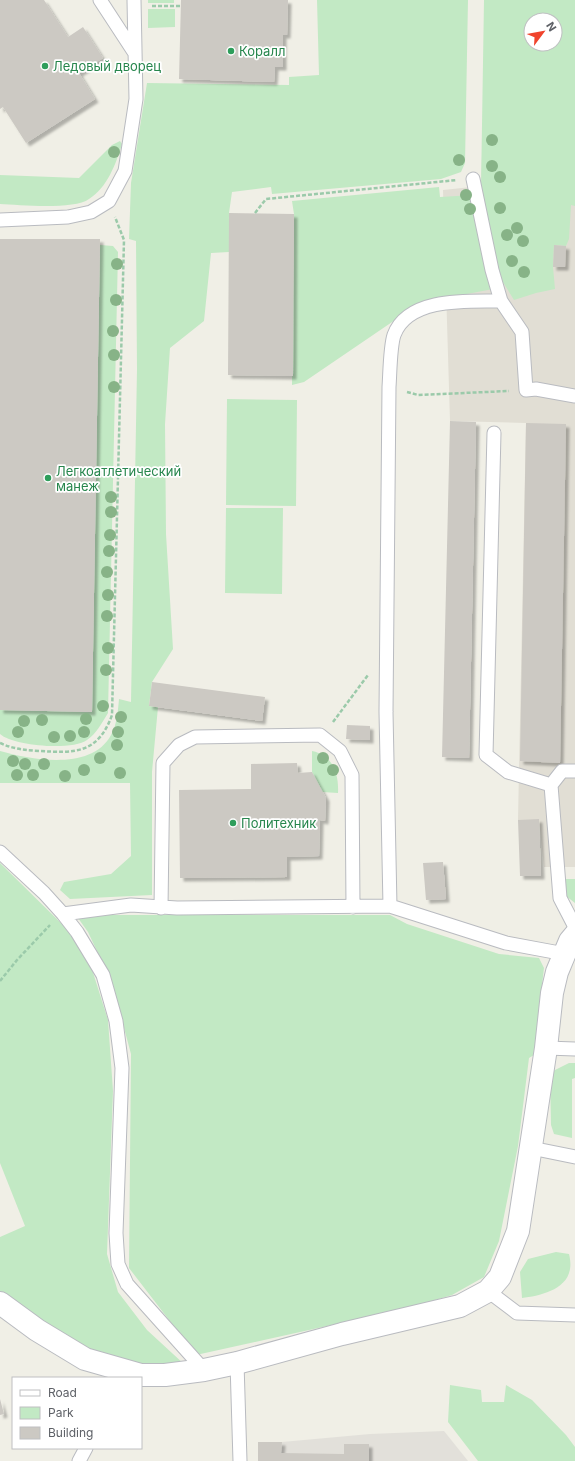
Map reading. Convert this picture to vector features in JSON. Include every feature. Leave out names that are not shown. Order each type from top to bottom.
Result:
[{"type":"street","points":[[0,1303],[37,1330],[85,1358],[139,1376],[165,1375],[204,1370],[237,1363],[342,1334],[460,1306],[488,1290],[500,1277],[518,1231],[546,1048],[552,993],[557,972],[575,934]]},
{"type":"lane","points":[[100,0],[134,53]]},
{"type":"lane","points":[[0,220],[68,217],[91,212],[109,201],[125,171],[136,99],[134,3]]},
{"type":"lane","points":[[473,179],[492,270],[501,301],[522,332],[526,390],[536,389],[575,396]]},
{"type":"lane","points":[[390,906],[386,712],[388,649],[389,387],[394,336],[402,322],[421,309],[446,302],[501,301]]},
{"type":"lane","points":[[494,433],[486,755],[508,772],[551,785]]},
{"type":"lane","points":[[161,908],[163,764],[179,745],[195,737],[320,735],[340,752],[352,775],[353,907]]},
{"type":"lane","points":[[575,771],[562,771],[551,785],[560,898],[575,927]]},
{"type":"lane","points":[[0,852],[33,882],[63,914],[77,932],[103,975],[116,1021],[122,1068],[116,1233],[118,1264],[127,1284],[204,1370]]},
{"type":"lane","points":[[63,914],[131,905],[161,908],[390,906],[506,942],[565,954]]},
{"type":"lane","points":[[546,1048],[575,1049]]},
{"type":"lane","points":[[531,1148],[575,1157]]},
{"type":"lane","points":[[488,1290],[517,1313],[575,1315]]},
{"type":"lane","points":[[237,1363],[240,1461]]},
{"type":"lane","points":[[80,1461],[86,1449]]},
{"type":"path","points":[[134,3],[181,6]]},
{"type":"path","points":[[255,213],[266,199],[473,179]]},
{"type":"path","points":[[0,743],[13,749],[69,753],[87,748],[101,736],[108,727],[112,715],[124,240],[109,201]]},
{"type":"path","points":[[418,395],[526,390]]},
{"type":"path","points":[[332,723],[388,649]]},
{"type":"path","points":[[0,981],[17,960],[54,921],[63,914]]},
{"type":"shaded area","points":[[487,0],[575,0],[575,867],[544,867],[539,820],[518,820],[526,423],[450,421],[443,190],[481,186]]},
{"type":"shaded area","points":[[444,1431],[468,1461],[258,1461],[258,1442],[282,1442],[370,1434]]},
{"type":"green space","points":[[148,0],[174,0],[174,3],[148,3]]},
{"type":"green space","points":[[317,0],[468,0],[465,163],[461,172],[441,179],[272,194],[271,187],[232,192],[229,213],[229,252],[211,253],[204,321],[170,348],[165,424],[166,534],[173,649],[152,682],[149,706],[158,707],[152,772],[152,895],[70,899],[60,890],[64,882],[111,874],[131,856],[130,783],[0,783],[0,751],[28,757],[60,760],[90,754],[102,746],[111,735],[118,713],[119,699],[131,702],[137,369],[136,241],[129,239],[131,183],[147,83],[289,85],[289,77],[319,75]]},
{"type":"green space","points":[[484,0],[575,0],[575,206],[571,205],[569,239],[566,246],[554,245],[553,267],[555,289],[514,300],[498,274],[481,187]]},
{"type":"green space","points":[[148,9],[175,9],[175,27],[148,28]]},
{"type":"green space","points":[[120,141],[122,144],[110,175],[101,189],[89,199],[72,205],[60,206],[0,204],[0,175],[79,178],[112,145]]},
{"type":"green space","points":[[439,187],[440,197],[473,195],[493,289],[420,303],[304,382],[292,385],[294,214],[292,201]]},
{"type":"green space","points":[[100,245],[113,246],[118,252],[108,713],[99,728],[87,740],[69,745],[43,746],[17,742],[0,734],[0,710],[92,712]]},
{"type":"green space","points":[[227,399],[297,400],[296,506],[226,505]]},
{"type":"green space","points":[[226,508],[283,508],[282,594],[225,593]]},
{"type":"green space","points":[[312,751],[319,753],[330,761],[336,772],[338,793],[322,792],[312,772]]},
{"type":"green space","points":[[0,863],[65,927],[90,963],[108,1020],[113,1091],[107,1254],[118,1292],[147,1330],[185,1365],[167,1368],[126,1362],[94,1354],[0,1296],[0,1237],[25,1226],[0,1163]]},
{"type":"green space","points":[[562,879],[575,879],[575,903],[566,896]]},
{"type":"green space","points":[[105,915],[390,915],[407,924],[499,954],[539,958],[544,968],[534,1055],[529,1058],[518,1146],[499,1241],[484,1277],[452,1295],[408,1308],[196,1355],[129,1268],[131,1054],[112,983],[88,932],[78,918]]},
{"type":"green space","points":[[569,1063],[575,1063],[575,1078],[572,1079],[572,1138],[554,1134],[551,1125],[550,1077],[553,1071]]},
{"type":"green space","points":[[556,1252],[569,1254],[570,1269],[564,1282],[551,1291],[536,1296],[522,1298],[520,1272],[528,1259]]},
{"type":"green space","points":[[450,1385],[481,1390],[482,1402],[504,1402],[506,1385],[532,1400],[566,1435],[575,1447],[575,1461],[478,1461],[448,1422]]},
{"type":"building","name":"Ледовый дворец","points":[[0,0],[44,0],[68,37],[83,27],[103,58],[79,73],[95,99],[26,143],[3,107],[0,109]]},
{"type":"building","name":"Коралл","points":[[181,0],[288,0],[287,35],[283,35],[283,67],[275,67],[274,82],[179,79]]},
{"type":"building","points":[[229,213],[294,214],[293,376],[228,375]]},
{"type":"building","name":"Легкоатлетический манеж","points":[[0,239],[100,239],[92,712],[0,710]]},
{"type":"building","points":[[554,245],[566,246],[565,267],[553,267]]},
{"type":"building","points":[[450,421],[476,422],[469,758],[442,757]]},
{"type":"building","points":[[526,423],[566,424],[560,763],[520,761]]},
{"type":"building","points":[[152,682],[265,697],[262,721],[149,706]]},
{"type":"building","points":[[347,725],[370,726],[370,740],[346,739]]},
{"type":"building","name":"Политехник","points":[[297,763],[298,773],[312,772],[326,798],[325,821],[320,820],[319,856],[287,857],[287,877],[180,878],[179,790],[251,789],[251,764]]},
{"type":"building","points":[[539,819],[541,876],[520,876],[518,820]]},
{"type":"building","points":[[443,862],[446,899],[426,900],[423,863]]},
{"type":"building","points":[[0,1399],[4,1414],[0,1415]]},
{"type":"building","points":[[258,1442],[282,1442],[281,1453],[344,1454],[344,1444],[369,1444],[369,1461],[258,1461]]},
{"type":"place","name":"Коралл","points":[[231,51]]},
{"type":"place","name":"Ледовый дворец","points":[[45,66]]},
{"type":"place","name":"Легкоатлетический манеж","points":[[48,478]]},
{"type":"place","name":"Политехник","points":[[233,823]]}]
